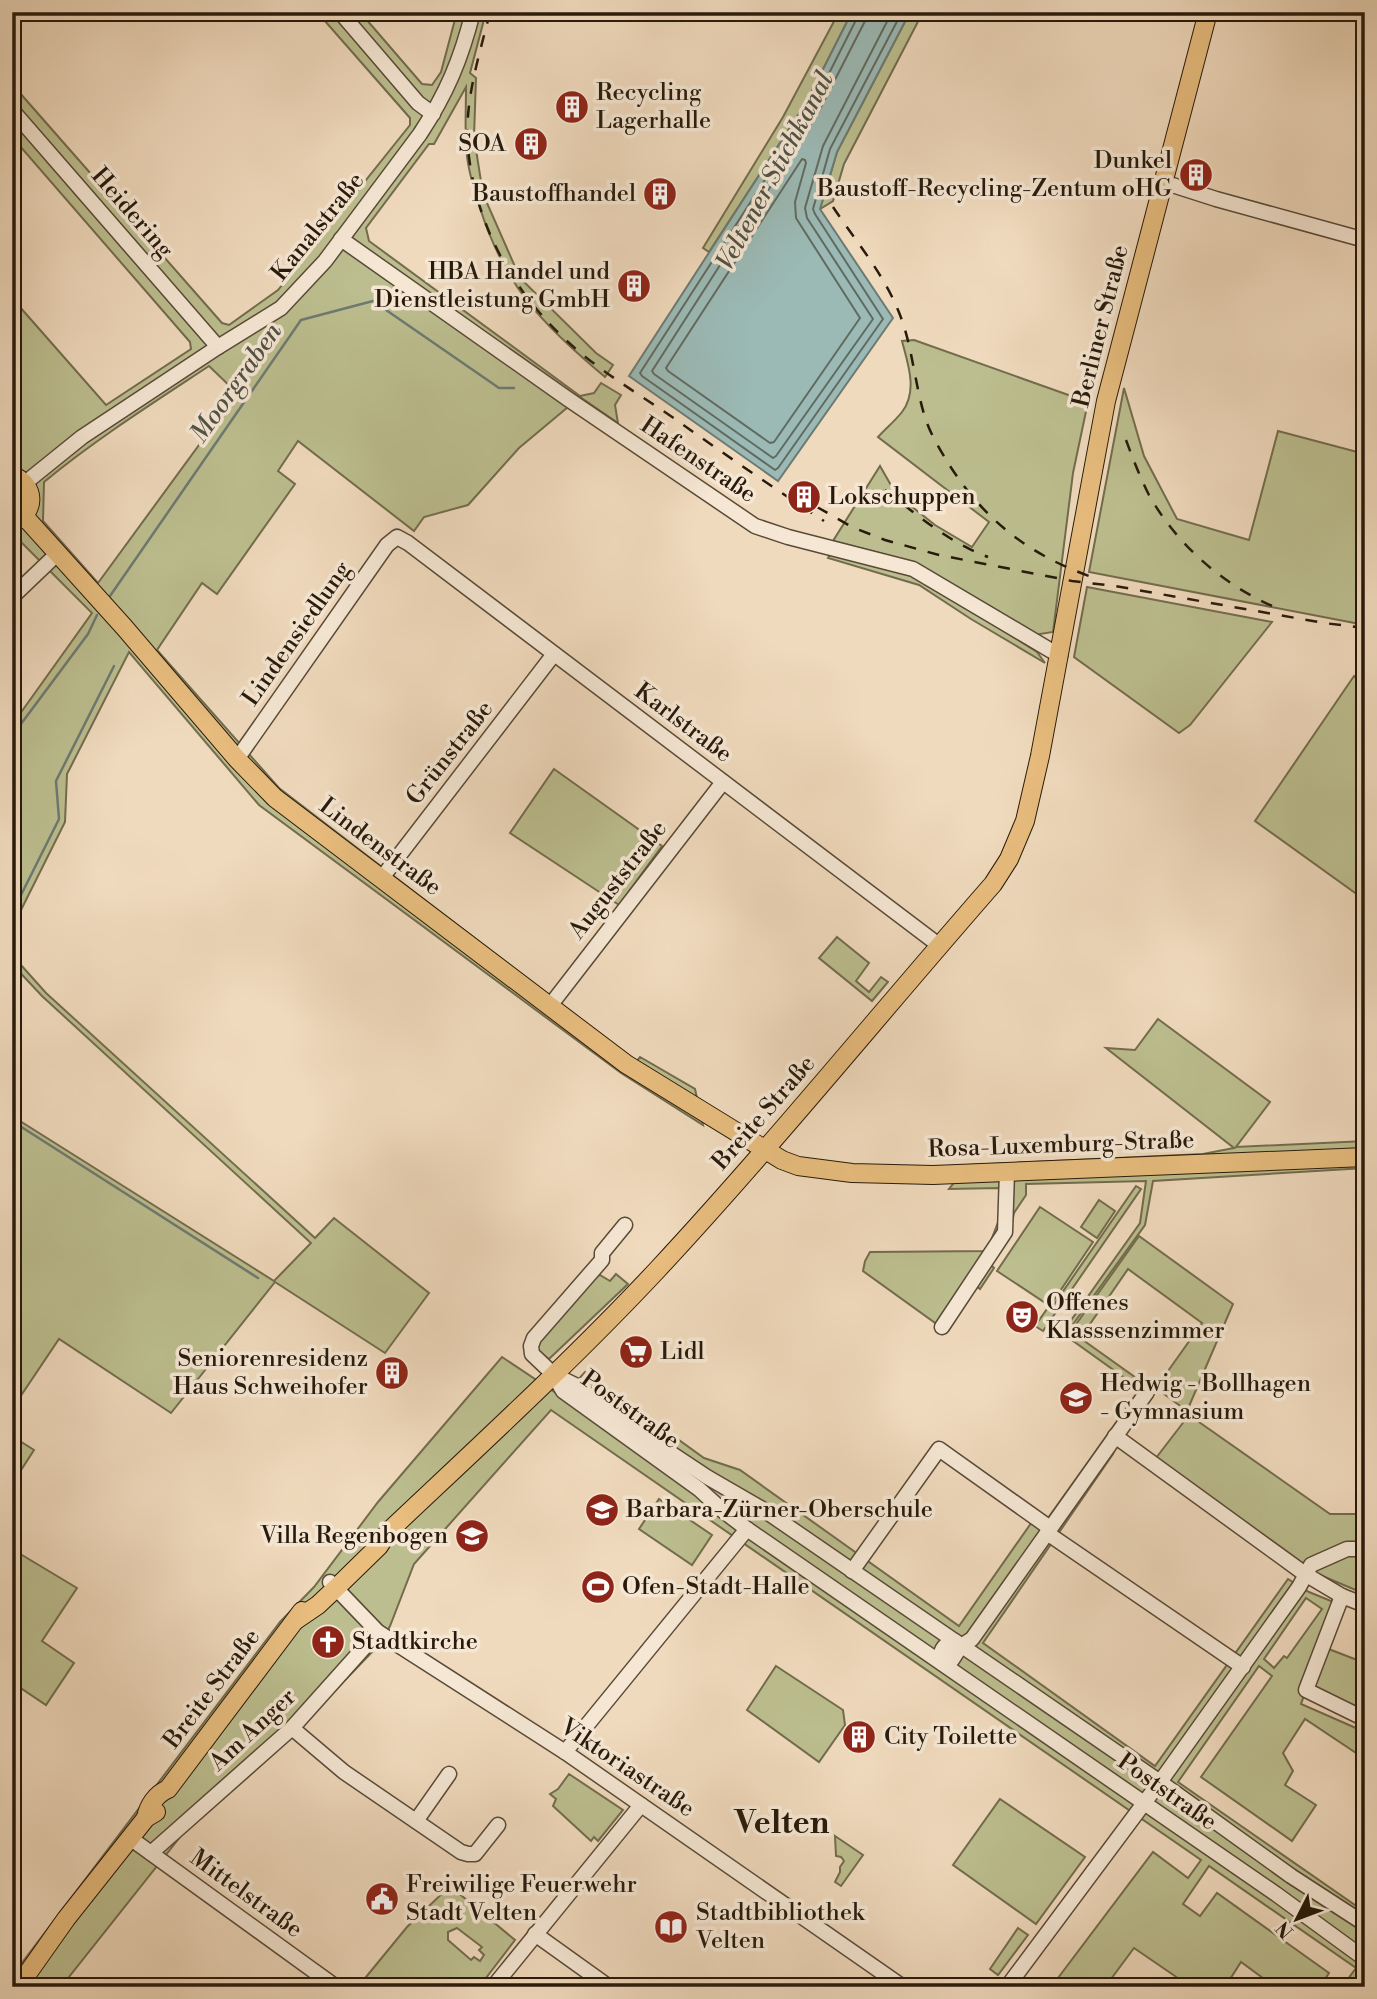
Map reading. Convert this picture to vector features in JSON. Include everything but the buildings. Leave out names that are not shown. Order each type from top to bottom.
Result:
[{"type":"main road","name":"Berliner Straße","points":[[1060,656],[1073,570],[1106,401],[1208,12]]},
{"type":"main road","points":[[18,519],[28,510],[30,496],[19,479]]},
{"type":"main road","name":"Lindenstraße","points":[[18,519],[57,554],[237,759],[275,798],[626,1064],[764,1150]]},
{"type":"main road","name":"Breite Straße","points":[[20,1986],[66,1919],[146,1818],[154,1815],[167,1797],[168,1789],[296,1620],[318,1605],[333,1585],[379,1546],[388,1532],[649,1279],[993,884],[1009,859],[1025,821],[1060,656]]},
{"type":"main road","name":"Rosa-Luxemburg-Straße","points":[[764,1150],[798,1166],[852,1173],[933,1175],[1365,1157]]},
{"type":"street","points":[[340,12],[418,103],[433,114]]},
{"type":"street","name":"Kanalstraße","points":[[19,479],[218,346],[281,308],[311,278],[433,114],[451,81],[473,12]]},
{"type":"street","name":"Heidering","points":[[12,110],[218,346]]},
{"type":"street","points":[[1163,182],[1365,240]]},
{"type":"street","name":"Hafenstraße","points":[[341,239],[755,526],[913,569],[1060,656]]},
{"type":"street","name":"Karlstraße","points":[[397,537],[408,542],[940,946]]},
{"type":"street","name":"Lindensiedlung","points":[[237,759],[387,545],[397,537]]},
{"type":"street","points":[[12,597],[57,554]]},
{"type":"street","name":"Grünstraße","points":[[381,879],[554,654]]},
{"type":"street","name":"Auguststraße","points":[[549,1007],[723,782]]},
{"type":"street","points":[[942,1327],[1005,1233],[1007,1172]]},
{"type":"street","points":[[553,1374],[532,1354],[534,1338],[602,1260],[602,1253],[625,1225]]},
{"type":"street","name":"Poststraße","points":[[553,1374],[575,1385],[624,1422],[707,1477],[762,1508],[1291,1876],[1365,1924]]},
{"type":"street","name":"Poststraße","points":[[553,1374],[563,1391],[699,1489],[747,1529],[1365,1959]]},
{"type":"street","points":[[942,1663],[941,1651],[949,1643],[958,1644],[972,1639],[1147,1392]]},
{"type":"street","points":[[1115,1436],[1305,1574],[1342,1596],[1365,1605]]},
{"type":"street","points":[[852,1571],[939,1449],[1243,1667]]},
{"type":"street","points":[[565,1752],[747,1529],[754,1530],[762,1525],[766,1517],[762,1508]]},
{"type":"street","points":[[1007,1987],[1160,1783],[1299,1587],[1311,1565],[1346,1549],[1365,1549]]},
{"type":"street","name":"Viktoriastraße","points":[[333,1585],[378,1632],[565,1752],[903,1987]]},
{"type":"street","points":[[1342,1596],[1306,1690],[1365,1719]]},
{"type":"street","name":"Am Anger","points":[[151,1853],[292,1728],[378,1632]]},
{"type":"street","points":[[292,1728],[344,1772],[461,1852],[475,1854],[498,1825]]},
{"type":"street","points":[[416,1821],[449,1774]]},
{"type":"street","points":[[493,1987],[641,1805]]},
{"type":"street","name":"Mittelstraße","points":[[130,1838],[336,1987]]},
{"type":"street","points":[[535,1934],[609,1987]]},
{"type":"green space","points":[[317,12],[360,12],[422,84],[432,85],[441,72],[457,12],[486,12],[470,73],[476,78],[474,137],[483,194],[520,278],[596,353],[613,365],[605,377],[563,340],[529,303],[501,260],[480,208],[469,169],[466,87],[434,144],[429,144],[366,228],[369,241],[580,396],[594,393],[601,383],[621,395],[615,405],[618,423],[580,397],[519,448],[468,505],[424,517],[414,531],[298,441],[278,471],[295,484],[217,594],[202,583],[157,650],[279,788],[636,1062],[640,1057],[695,1089],[703,1125],[621,1073],[259,805],[129,652],[67,774],[65,822],[12,928],[12,725],[92,613],[16,537],[12,537],[12,395],[16,392],[12,388],[12,298],[106,405],[191,349],[190,342],[12,137],[12,84],[222,323],[229,325],[278,290],[410,125],[410,118]],"holes":[[[209,366],[237,393],[98,583],[43,521],[44,482],[104,436]]]},
{"type":"green space","points":[[839,12],[852,12],[806,103],[709,252],[703,248],[783,117]]},
{"type":"green space","points":[[910,12],[923,12],[844,164],[833,201],[820,209],[837,152]]},
{"type":"green space","points":[[914,340],[1088,402],[1073,473],[1053,632],[1034,635],[909,561],[833,541],[880,466],[896,494],[935,525],[972,547],[989,522],[878,437],[907,404],[911,386],[902,341]]},
{"type":"green space","points":[[1124,388],[1144,456],[1177,519],[1249,540],[1278,431],[1365,454],[1365,625],[1089,572]]},
{"type":"green space","points":[[831,553],[921,578],[1037,652],[1045,663],[919,585],[828,558]]},
{"type":"green space","points":[[1087,587],[1272,622],[1190,725],[1179,733],[1074,657]]},
{"type":"green space","points":[[1354,676],[1365,688],[1365,900],[1255,821]]},
{"type":"green space","points":[[554,769],[662,846],[619,905],[510,833]]},
{"type":"green space","points":[[837,937],[869,963],[856,981],[869,992],[881,977],[888,982],[872,1001],[819,958]]},
{"type":"green space","points":[[12,955],[46,993],[315,1238],[334,1218],[429,1293],[385,1353],[275,1282],[171,1413],[59,1339],[12,1409],[12,1116],[274,1281],[311,1243],[42,996],[12,964]]},
{"type":"green space","points":[[1158,1019],[1270,1102],[1236,1147],[1365,1141],[1365,1168],[1153,1181],[1145,1225],[1069,1330],[1153,1390],[1122,1433],[1113,1454],[983,1643],[1155,1766],[1288,1579],[1309,1592],[1336,1603],[1301,1683],[1306,1690],[1301,1704],[1365,1732],[1365,1759],[1305,1719],[1283,1753],[1293,1771],[1285,1785],[1316,1805],[1292,1841],[1201,1777],[1272,1676],[1259,1666],[1178,1782],[1365,1912],[1365,1987],[1342,1987],[1356,1968],[1209,1866],[1183,1904],[1200,1916],[1217,1893],[1329,1973],[1320,1987],[1275,1987],[1241,1962],[1225,1987],[1191,1987],[1134,1948],[1105,1987],[1070,1987],[1058,1978],[1153,1852],[1188,1878],[1201,1860],[551,1410],[414,1564],[390,1626],[379,1645],[293,1734],[192,1822],[61,1987],[12,1987],[12,1976],[280,1622],[314,1587],[378,1502],[502,1357],[562,1397],[585,1372],[704,1458],[740,1470],[959,1626],[1034,1519],[1043,1525],[1140,1389],[1062,1333],[1140,1223],[1146,1181],[1026,1184],[1026,1195],[1014,1213],[1010,1232],[990,1264],[994,1268],[980,1289],[976,1286],[945,1330],[863,1271],[865,1261],[870,1252],[987,1251],[1000,1217],[1000,1188],[949,1189],[968,1165],[1203,1154],[1234,1148],[1106,1048],[1135,1050]],"holes":[[[1306,1598],[1322,1609],[1287,1658],[1284,1656],[1274,1668],[1264,1659]]]},
{"type":"green space","points":[[1136,1186],[1141,1189],[1043,1331],[1035,1326],[1047,1309],[1050,1310]]},
{"type":"green space","points":[[1099,1200],[1115,1211],[1097,1238],[1081,1227]]},
{"type":"green space","points":[[1040,1207],[1093,1242],[1050,1306],[997,1271]]},
{"type":"green space","points":[[1139,1236],[1233,1304],[1187,1411],[1156,1388],[1202,1323],[1128,1269],[1081,1337],[1072,1330]]},
{"type":"green space","points":[[616,1274],[628,1284],[549,1359],[539,1352],[538,1339],[593,1277],[600,1275],[610,1281]]},
{"type":"green space","points":[[1189,1415],[1330,1514],[1365,1514],[1365,1594],[1320,1575],[1301,1563],[1156,1458]]},
{"type":"green space","points":[[12,1436],[34,1450],[12,1484]]},
{"type":"green space","points":[[659,1499],[712,1535],[692,1565],[639,1529]]},
{"type":"green space","points":[[12,1549],[77,1588],[42,1641],[74,1663],[46,1705],[19,1687],[12,1698]]},
{"type":"green space","points":[[1326,1648],[1365,1663],[1365,1715],[1311,1688]]},
{"type":"green space","points":[[776,1666],[843,1710],[845,1725],[819,1762],[747,1710]]},
{"type":"green space","points":[[569,1774],[623,1810],[598,1841],[594,1837],[591,1841],[553,1806],[556,1799],[550,1794],[558,1789]]},
{"type":"green space","points":[[1000,1799],[1085,1857],[1036,1924],[953,1865]]},
{"type":"green space","points":[[835,1836],[863,1855],[841,1886],[835,1882],[844,1861],[836,1856]]},
{"type":"green space","points":[[450,1886],[515,1940],[479,1987],[371,1987],[373,1983],[366,1977],[407,1927]],"holes":[[[457,1928],[482,1947],[479,1950],[484,1955],[480,1961],[474,1957],[471,1960],[448,1940],[448,1932]]]},
{"type":"green space","points":[[1018,1928],[1028,1935],[998,1975],[990,1969]]},
{"type":"water","name":"Veltener Stichkanal","points":[[852,12],[910,12],[837,152],[820,209],[893,318],[778,481],[629,376],[806,103]]},
{"type":"waterway","name":"Moorgraben","points":[[110,596],[301,320],[373,301],[499,388],[514,388]]},
{"type":"waterway","name":"Moorgraben","points":[[12,736],[88,634],[97,615]]},
{"type":"waterway","points":[[12,913],[59,819],[56,781],[114,666]]},
{"type":"waterway","points":[[12,1121],[258,1278]]},
{"type":"railway","points":[[490,12],[470,96],[468,148],[481,209],[506,266],[542,316],[588,359],[824,521]]},
{"type":"railway","points":[[833,207],[892,296],[907,335],[926,421],[950,466],[978,503],[1010,533],[1046,557],[1089,576]]},
{"type":"railway","points":[[1126,440],[1149,495],[1173,531],[1221,576],[1257,599],[1277,608]]},
{"type":"railway","points":[[885,490],[946,536],[988,557]]},
{"type":"railway","points":[[817,507],[852,527],[885,540],[939,555],[1072,581],[1365,628]]},
{"type":"place","name":"Recycling Lagerhalle","points":[[572,107]]},
{"type":"place","name":"SOA","points":[[531,144]]},
{"type":"place","name":"Dunkel Baustoff-Recycling-Zentum oHG","points":[[1196,175]]},
{"type":"place","name":"Baustoffhandel","points":[[660,194]]},
{"type":"place","name":"HBA Handel und Dienstleistung GmbH","points":[[634,286]]},
{"type":"place","name":"Lokschuppen","points":[[804,497]]},
{"type":"place","name":"Offenes Klasssenzimmer","points":[[1022,1317]]},
{"type":"place","name":"Lidl","points":[[636,1352]]},
{"type":"place","name":"Seniorenresidenz Haus Schweihofer","points":[[392,1373]]},
{"type":"place","name":"Hedwig - Bollhagen - Gymnasium","points":[[1076,1398]]},
{"type":"place","name":"Barbara-Zürner-Oberschule","points":[[602,1510]]},
{"type":"place","name":"Villa Regenbogen","points":[[472,1536]]},
{"type":"place","name":"Ofen-Stadt-Halle","points":[[598,1587]]},
{"type":"place","name":"Stadtkirche","points":[[328,1642]]},
{"type":"place","name":"City Toilette","points":[[859,1737]]},
{"type":"place","name":"Freiwilige Feuerwehr Stadt Velten","points":[[382,1899]]},
{"type":"place","name":"Stadtbibliothek Velten","points":[[671,1927]]},
{"type":"district","name":"Velten","points":[[782,1823]]}]
